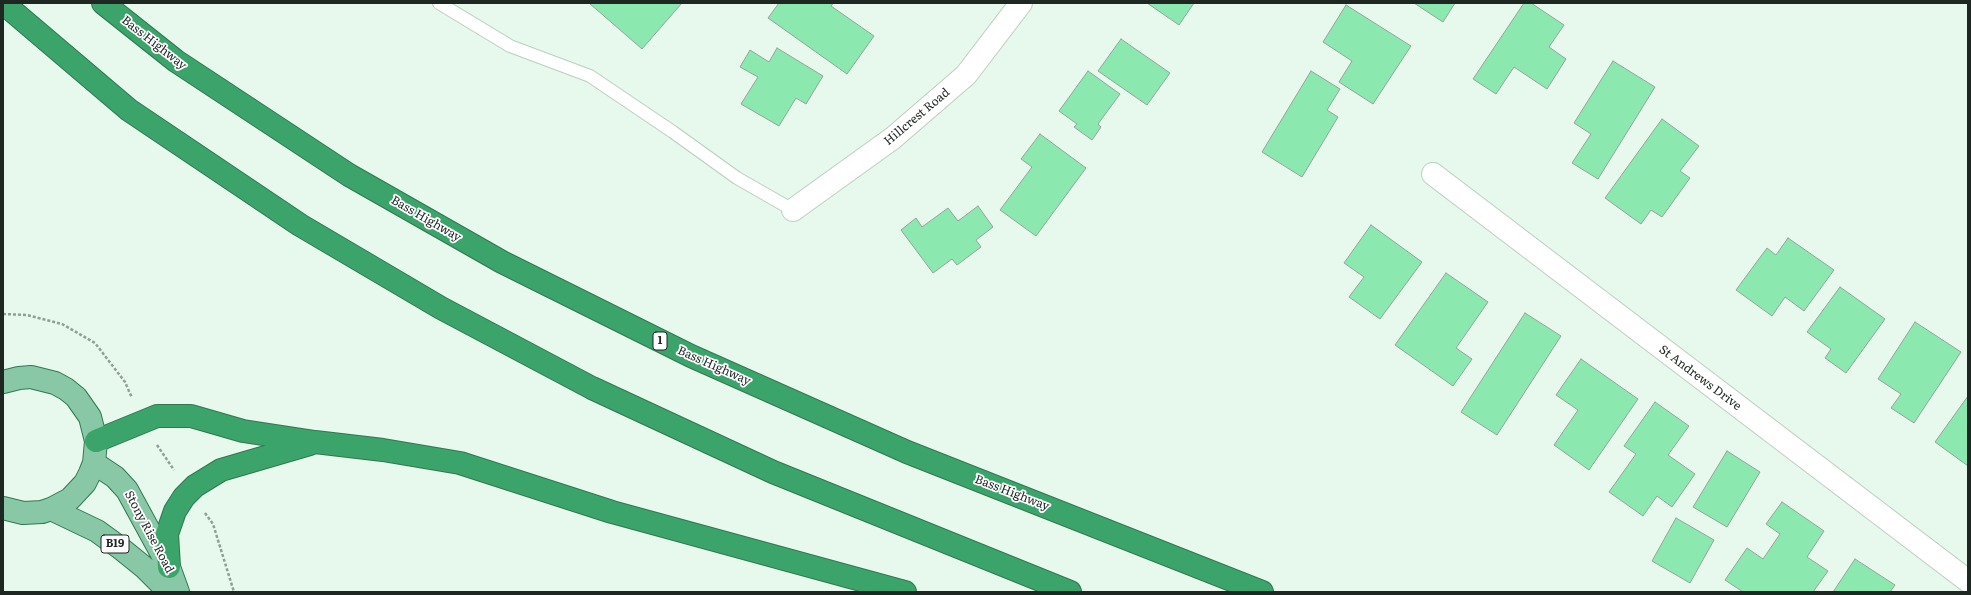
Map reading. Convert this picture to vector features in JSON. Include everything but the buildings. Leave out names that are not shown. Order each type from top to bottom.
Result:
[{"type":"highway","points":[[3,3],[129,110],[300,225],[441,308],[592,388],[773,472],[1070,592]]},
{"type":"highway","name":"Bass Highway","points":[[103,3],[176,61],[349,175],[502,262],[691,356],[907,452],[1262,592]]},
{"type":"highway","points":[[96,441],[158,416],[191,416],[243,431],[315,442],[383,450],[460,463],[612,512],[905,592]]},
{"type":"highway","points":[[169,567],[167,534],[175,511],[184,497],[195,486],[221,470],[315,442]]},
{"type":"main road","points":[[3,382],[19,378],[31,378],[55,383],[66,389],[76,397],[90,417],[96,441],[94,463],[85,483],[70,499],[51,509],[32,513],[13,512],[3,508]]},
{"type":"main road","name":"Stony Rise Road","points":[[94,463],[115,477],[127,490],[169,567],[178,592]]},
{"type":"main road","name":"Stony Rise Road","points":[[51,509],[97,532],[119,547],[145,568],[168,592]]},
{"type":"street","name":"Hillcrest Road","points":[[793,210],[893,138],[966,75],[1021,3]]},
{"type":"street","name":"St Andrews Drive","points":[[1433,174],[1968,581]]},
{"type":"lane","points":[[439,3],[510,46],[590,76],[673,132],[737,178],[793,210]]},
{"type":"path","points":[[3,314],[27,315],[62,324],[95,343],[125,382],[141,424]]}]
